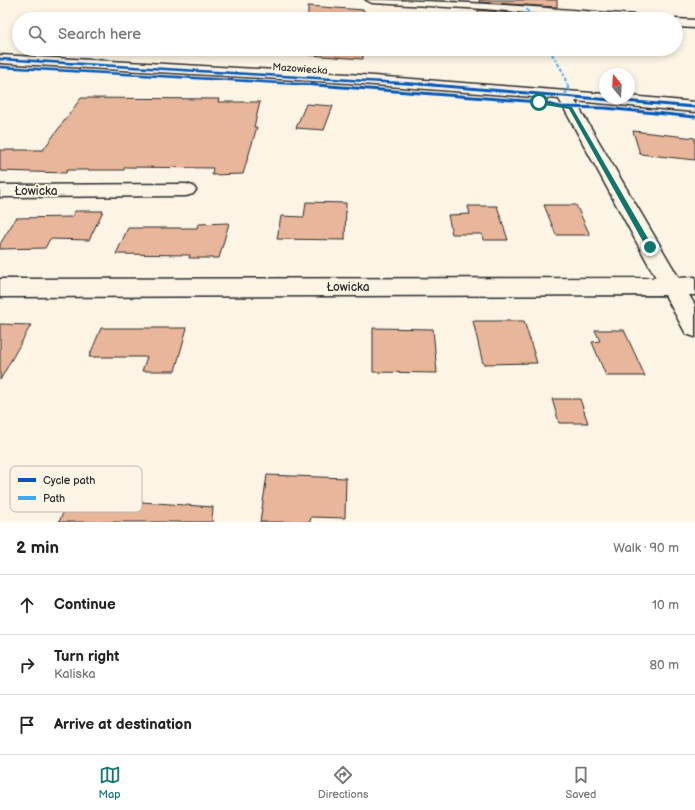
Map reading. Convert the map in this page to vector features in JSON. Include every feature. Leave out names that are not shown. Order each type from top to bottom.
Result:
[{"type":"street","points":[[372,0],[553,12]]},
{"type":"street","points":[[683,23],[695,24]]},
{"type":"street","name":"Mazowiecka","points":[[0,59],[208,70],[564,95],[695,107]]},
{"type":"street","points":[[564,95],[695,327]]},
{"type":"street","name":"Łowicka","points":[[2,193],[186,190]]},
{"type":"street","name":"Łowicka","points":[[0,288],[695,286]]},
{"type":"building","points":[[479,0],[557,0],[557,7],[479,2]]},
{"type":"building","points":[[308,6],[364,10],[364,12],[308,12]]},
{"type":"building","points":[[478,10],[500,12],[478,12]]},
{"type":"building","points":[[322,56],[363,56],[363,59]]},
{"type":"building","points":[[81,98],[219,99],[218,102],[260,102],[254,127],[257,127],[243,174],[212,175],[213,168],[125,167],[124,170],[67,170],[66,173],[0,171],[0,150],[43,150]]},
{"type":"building","points":[[306,104],[333,106],[324,130],[296,128]]},
{"type":"building","points":[[633,131],[695,138],[695,160],[640,154]]},
{"type":"building","points":[[306,202],[346,203],[345,240],[277,239],[281,216],[304,217]]},
{"type":"building","points":[[544,205],[576,205],[590,235],[556,235]]},
{"type":"building","points":[[468,206],[497,206],[508,240],[483,240],[482,234],[452,234],[448,215],[470,214]]},
{"type":"building","points":[[75,211],[103,211],[89,240],[50,239],[45,248],[0,249],[0,244],[16,218],[72,217]]},
{"type":"building","points":[[229,223],[219,258],[189,258],[190,255],[116,254],[128,228],[197,228],[198,224]]},
{"type":"building","points":[[473,321],[524,321],[537,363],[483,364]]},
{"type":"building","points":[[0,324],[31,325],[0,380]]},
{"type":"building","points":[[101,328],[187,328],[175,371],[142,371],[147,357],[89,357]]},
{"type":"building","points":[[373,328],[433,329],[437,373],[373,372]]},
{"type":"building","points":[[595,330],[624,330],[645,376],[606,376],[592,342],[600,341]]},
{"type":"building","points":[[552,399],[580,399],[588,423],[559,423]]},
{"type":"building","points":[[267,475],[346,478],[345,518],[311,517],[310,522],[260,522]]},
{"type":"building","points":[[142,502],[213,507],[212,522],[59,522],[63,512],[142,512]]},
{"type":"marked path","points":[[553,56],[563,72],[569,90],[564,95]]},
{"type":"cycle path","points":[[0,59],[261,73],[522,91],[695,107]]},
{"type":"cycle path","points":[[0,67],[266,81],[539,102],[560,107],[605,108],[695,117]]},
{"type":"route","points":[[539,102],[570,108],[650,247]]}]
